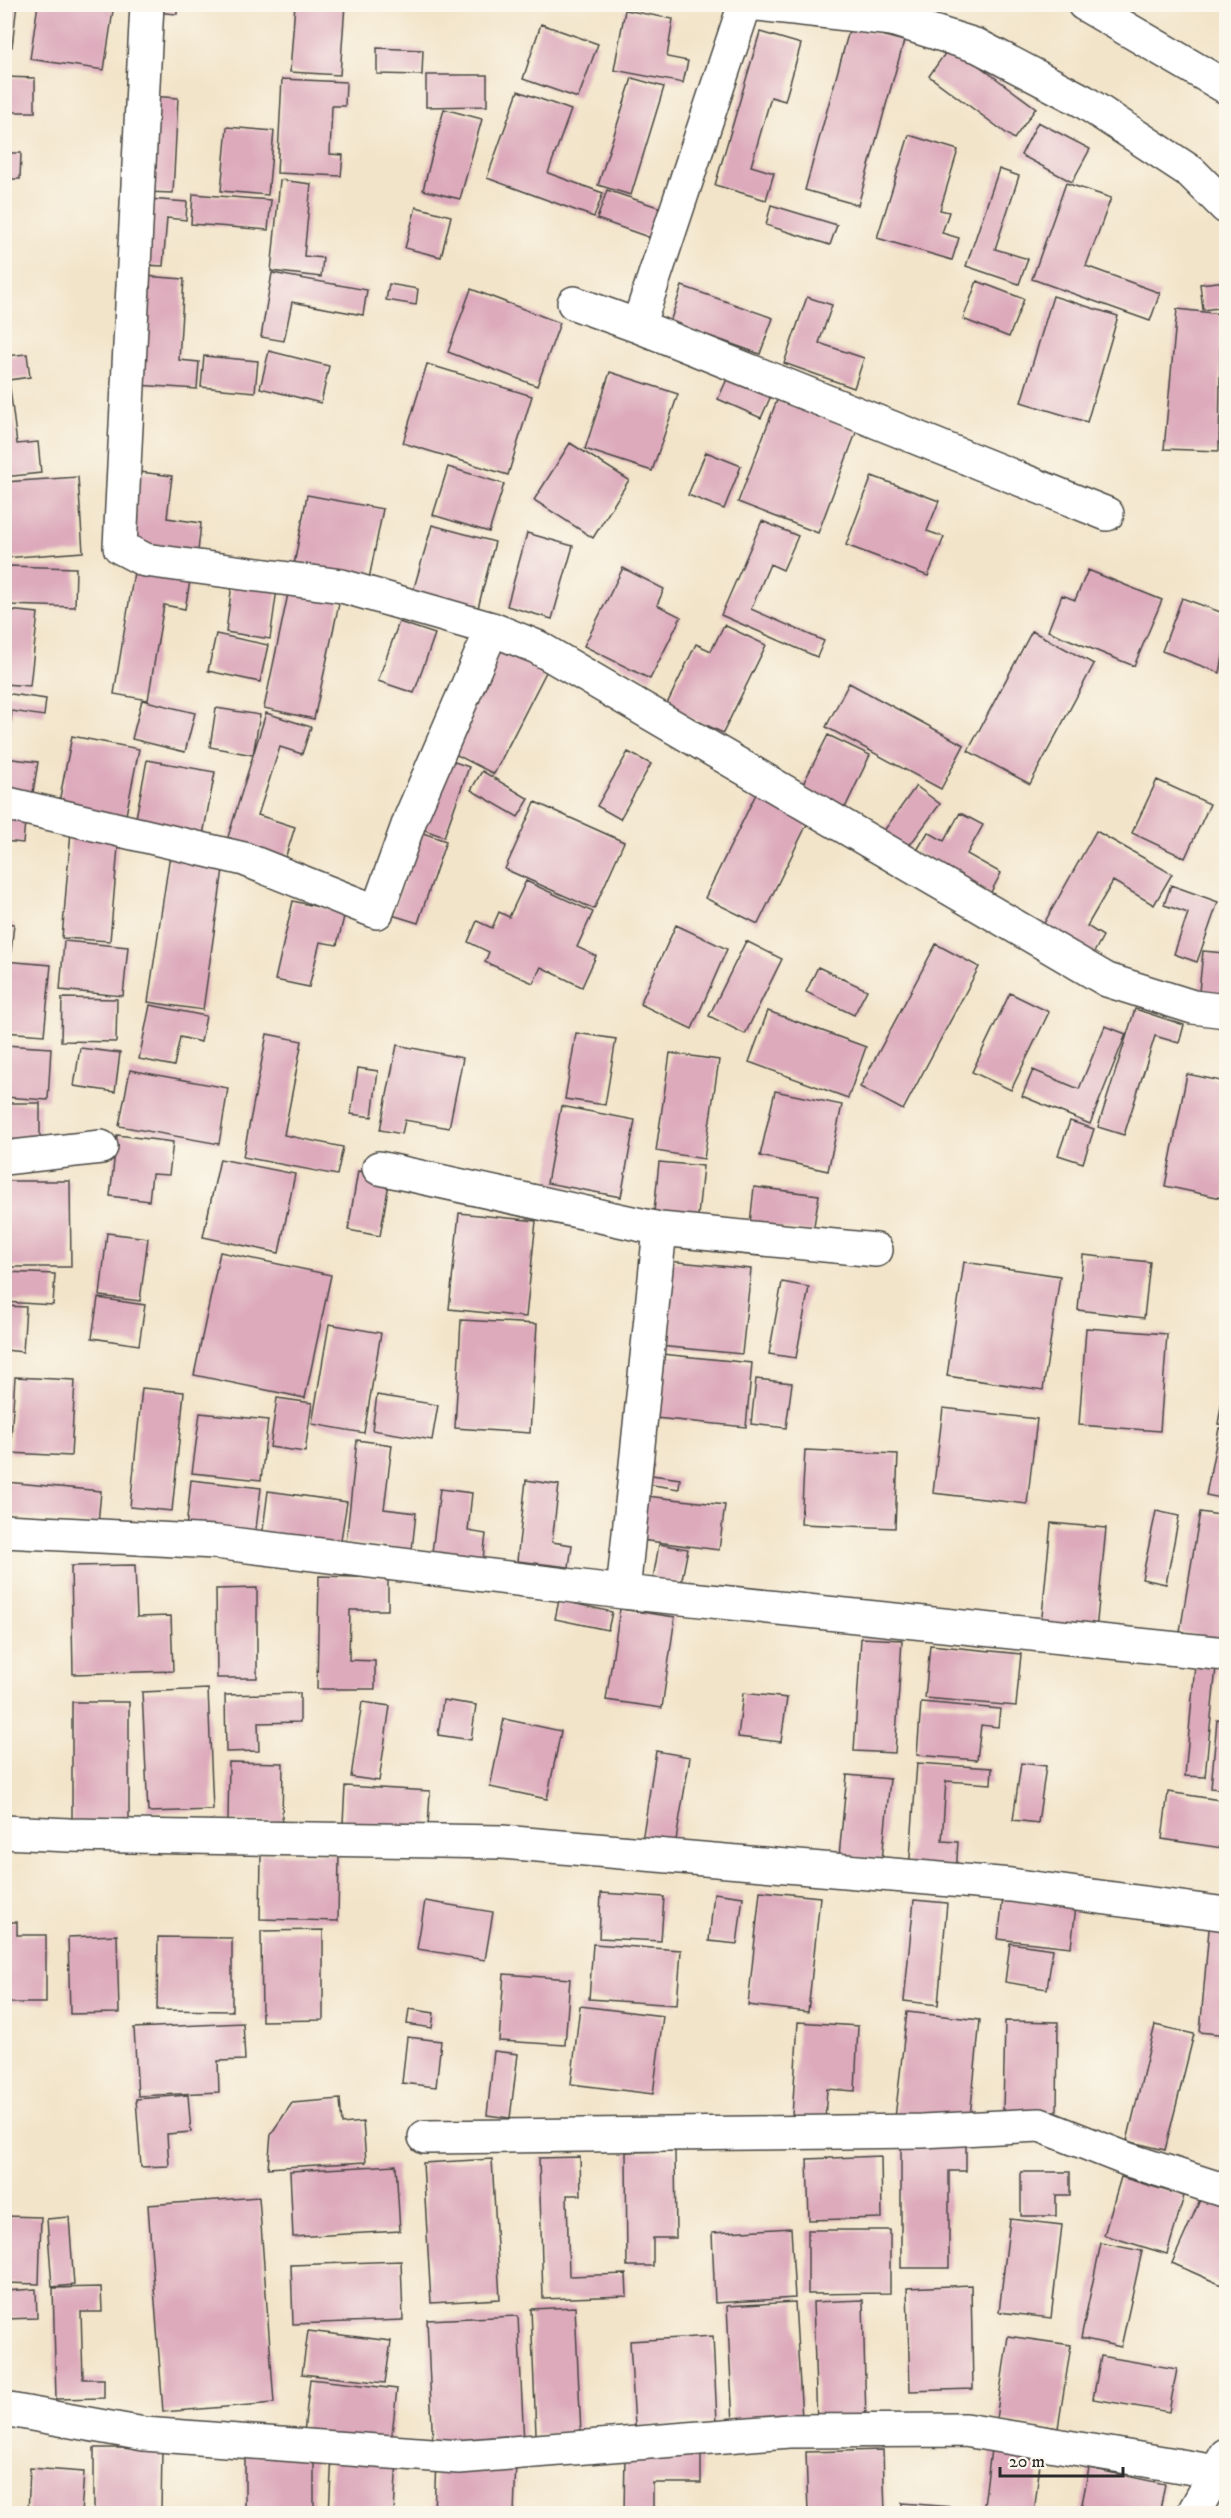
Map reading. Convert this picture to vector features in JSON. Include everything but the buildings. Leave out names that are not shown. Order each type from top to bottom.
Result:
[{"type":"street","points":[[147,4],[120,547],[146,560],[342,586],[492,629],[547,653],[1107,980],[1192,1007],[1227,1011]]},
{"type":"street","points":[[639,326],[745,4]]},
{"type":"street","points":[[758,4],[892,19],[978,46],[1083,101],[1191,172],[1227,207]]},
{"type":"street","points":[[1084,4],[1227,87]]},
{"type":"street","points":[[574,303],[639,326],[1107,514]]},
{"type":"street","points":[[4,803],[244,859],[377,912],[411,817],[492,629]]},
{"type":"street","points":[[4,1158],[101,1147]]},
{"type":"street","points":[[379,1168],[660,1229],[876,1250]]},
{"type":"street","points":[[622,1592],[660,1229]]},
{"type":"street","points":[[4,1531],[215,1542],[622,1592],[1227,1654]]},
{"type":"street","points":[[4,1832],[502,1842],[1011,1885],[1227,1914]]},
{"type":"street","points":[[425,2136],[922,2131],[1040,2125],[1129,2160],[1227,2191]]},
{"type":"street","points":[[4,2409],[144,2434],[459,2457],[789,2431],[965,2430],[1222,2463],[1193,2514]]}]
